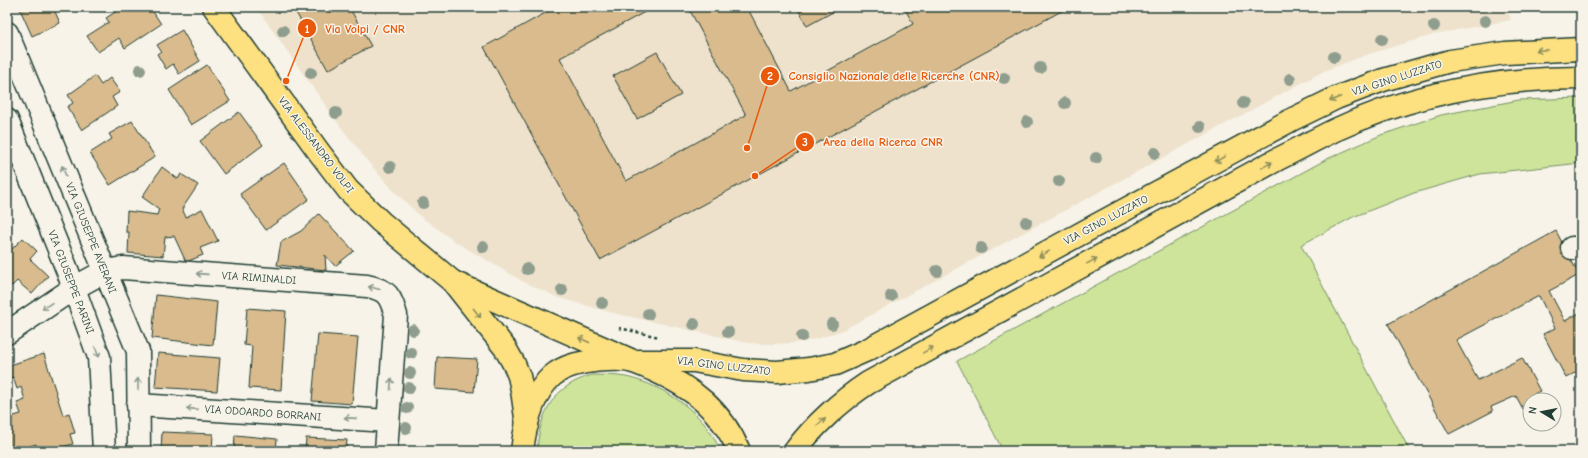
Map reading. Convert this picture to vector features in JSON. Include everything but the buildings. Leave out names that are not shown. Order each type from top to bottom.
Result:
[{"type":"main road","name":"VIA ALESSANDRO VOLPI","points":[[214,7],[348,190],[381,222],[453,282],[506,348],[514,364],[522,390],[527,425]]},
{"type":"main road","name":"VIA GINO LUZZATO","points":[[527,425],[544,384],[562,369],[574,364],[610,360],[694,361],[743,370],[777,372],[809,369],[835,364],[867,350],[1093,226],[1293,119],[1336,98],[1383,80],[1450,61],[1505,53],[1581,49]]},
{"type":"main road","points":[[795,451],[816,427],[849,396],[868,383],[1335,130],[1396,106],[1455,90],[1505,82],[1581,78]]},
{"type":"main road","name":"VIA ALESSANDRO VOLPI","points":[[453,282],[669,377],[697,395],[723,421],[739,451]]},
{"type":"main road","points":[[522,451],[527,425]]},
{"type":"street","name":"VIA GIUSEPPE AVERANI","points":[[7,33],[138,351],[139,451]]},
{"type":"street","name":"VIA GIUSEPPE PARINI","points":[[7,120],[100,357],[104,451]]},
{"type":"street","name":"VIA RIMINALDI","points":[[105,271],[123,268],[378,288],[388,294],[396,315],[388,421]]},
{"type":"street","points":[[7,334],[74,288],[105,271]]},
{"type":"street","name":"VIA ODOARDO BORRANI","points":[[138,405],[388,421]]},
{"type":"street","points":[[386,451],[388,421]]},
{"type":"path","points":[[612,327],[664,338]]},
{"type":"shaded area","points":[[256,7],[1506,7],[1511,20],[1436,34],[1369,54],[1324,71],[843,330],[820,338],[796,343],[771,344],[748,343],[613,313],[559,298],[522,281],[454,241],[420,216],[393,190],[369,163],[340,126]]},
{"type":"green space","points":[[1581,98],[1581,163],[1480,174],[1414,193],[1353,217],[1301,245],[1410,451],[1003,451],[957,361],[1327,159],[1381,135],[1441,115],[1519,100]]},
{"type":"green space","points":[[592,375],[613,375],[626,377],[640,381],[669,394],[695,413],[714,438],[720,451],[537,451],[541,424],[551,402],[567,386]]},
{"type":"place","name":"Via Volpi / CNR","points":[[286,81]]},
{"type":"place","name":"Consiglio Nazionale delle Ricerche (CNR)","points":[[747,148]]},
{"type":"place","name":"Area della Ricerca CNR","points":[[755,176]]}]
